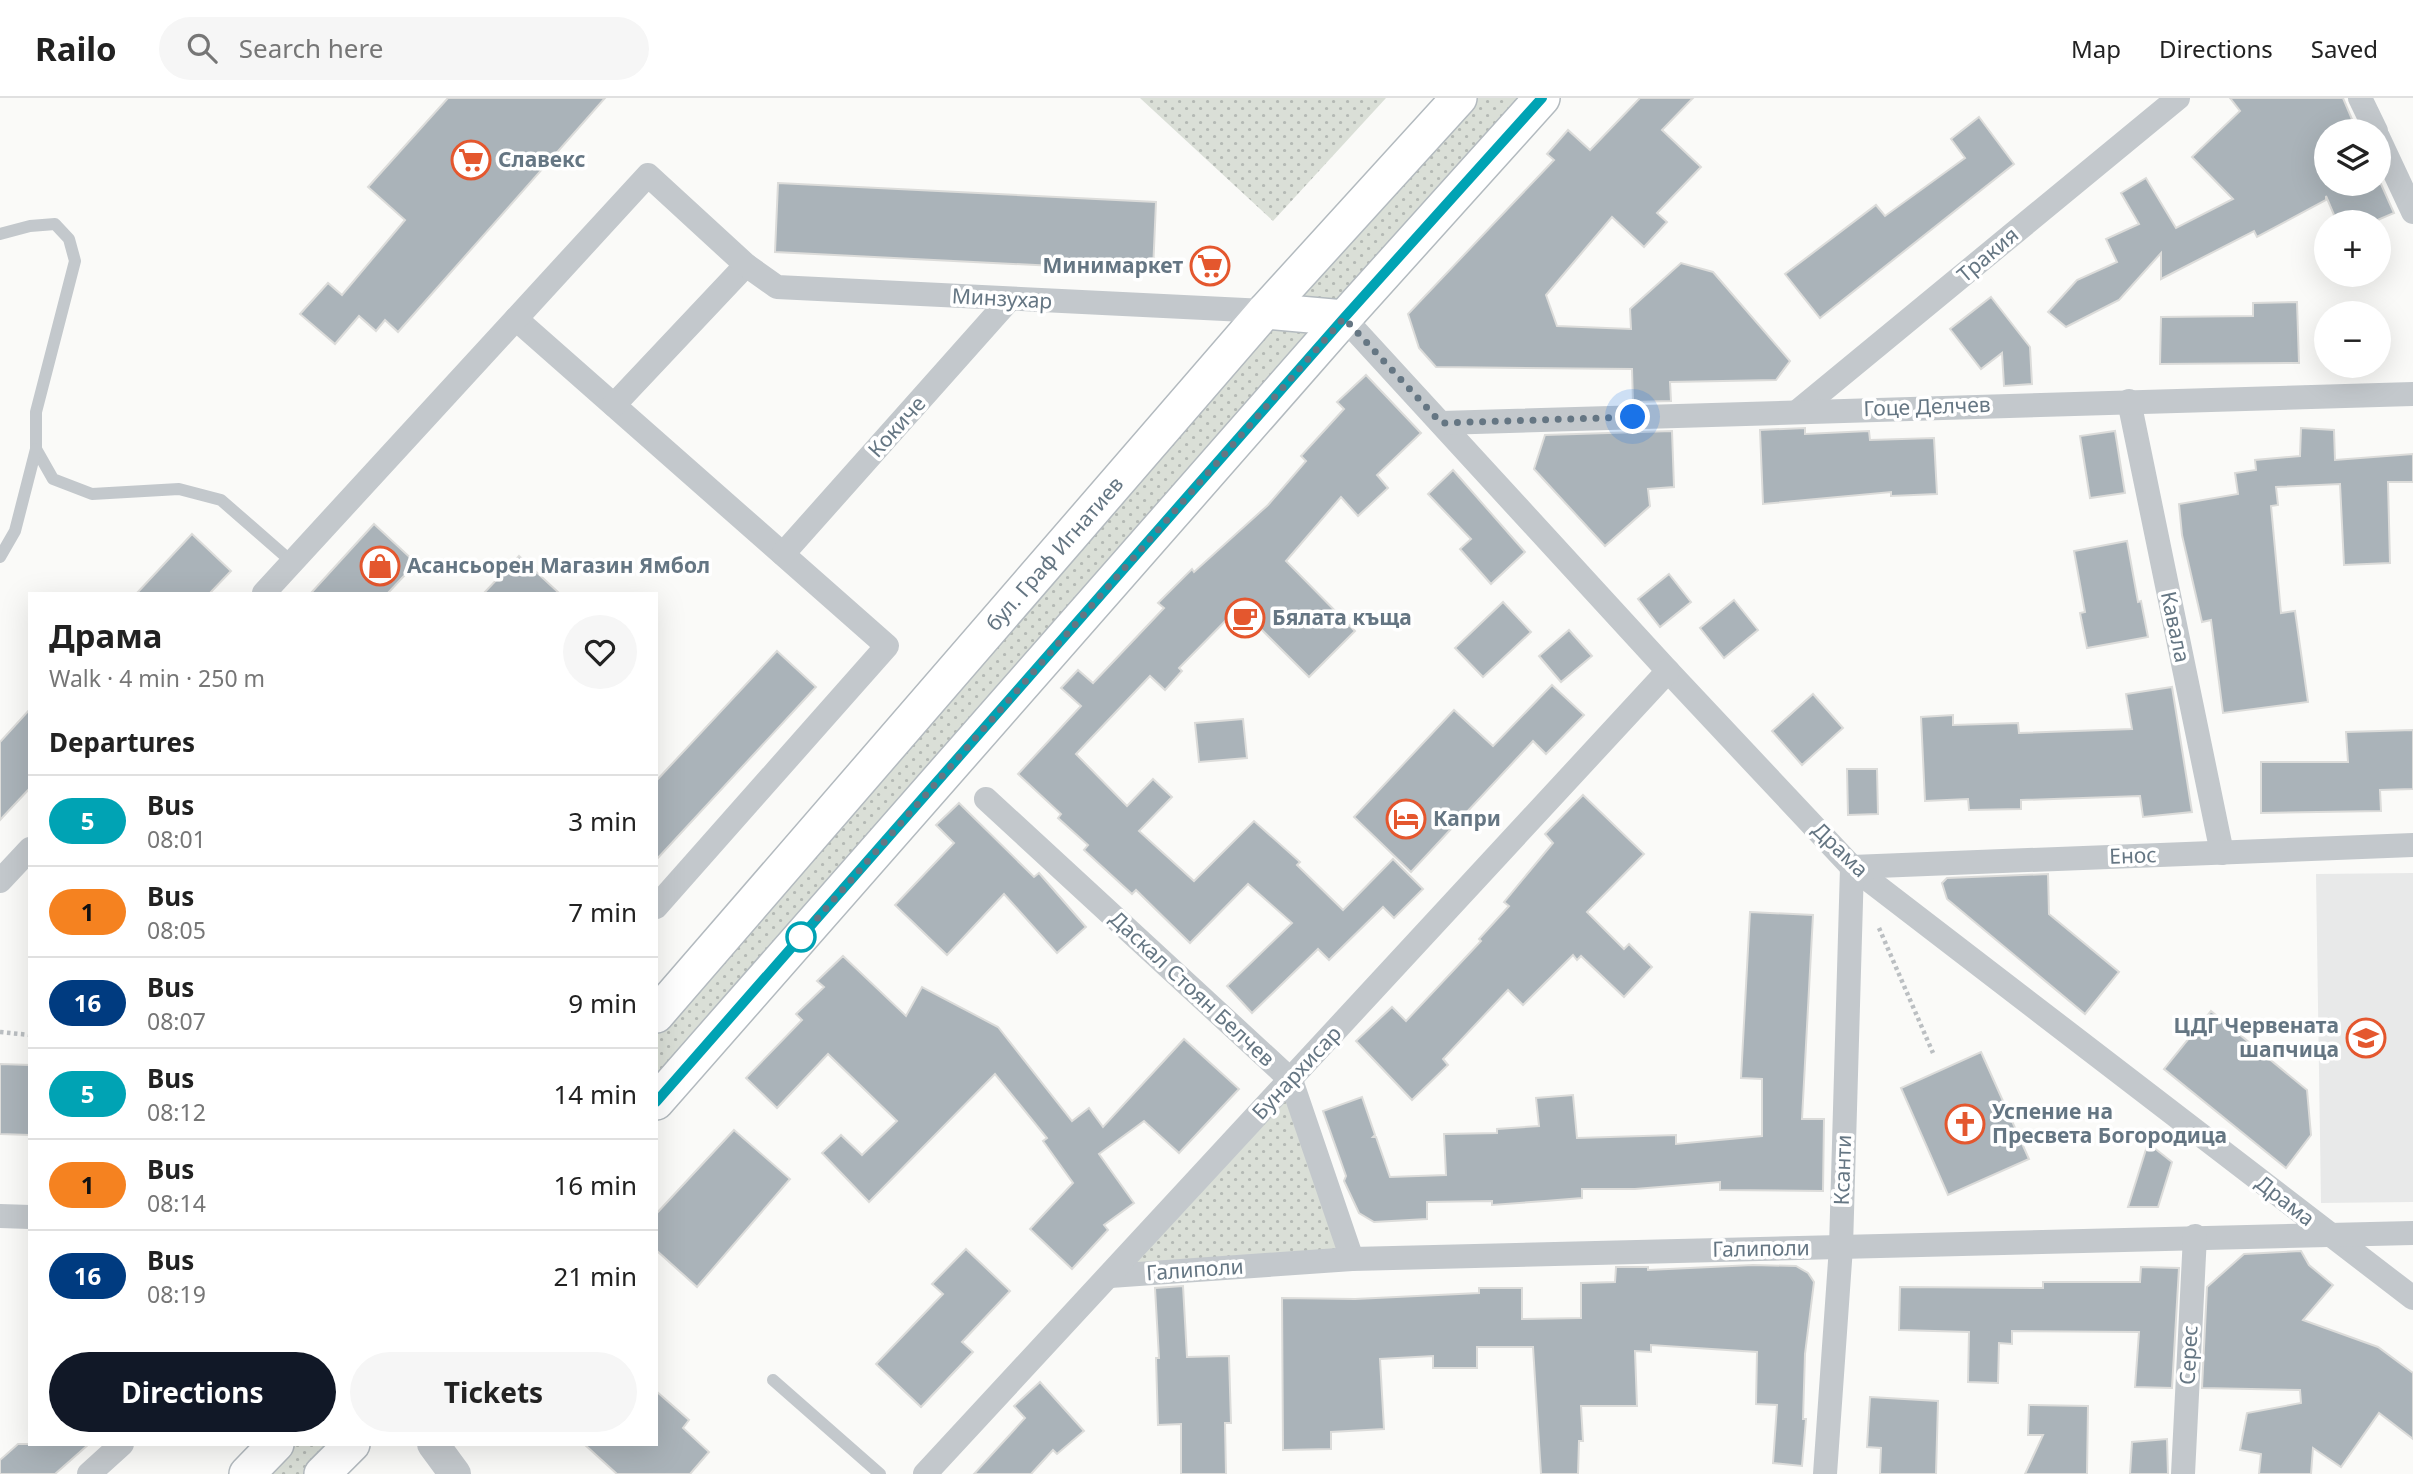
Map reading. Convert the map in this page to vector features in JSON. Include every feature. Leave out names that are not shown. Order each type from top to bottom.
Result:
[{"type":"main road","name":"бул. Граф Игнатиев","points":[[658,1013],[1265,312],[1459,98]]},
{"type":"main road","points":[[658,1100],[1344,318],[1542,98]]},
{"type":"main road","points":[[1265,312],[1344,318]]},
{"type":"main road","points":[[247,1474],[274,1446]]},
{"type":"main road","points":[[322,1474],[350,1446]]},
{"type":"street","name":"Тракия","points":[[1798,411],[2178,98]]},
{"type":"street","points":[[2360,98],[2370,119]]},
{"type":"street","points":[[2391,165],[2413,212]]},
{"type":"street","name":"Минзухар","points":[[516,318],[648,175],[747,265],[777,288],[1265,312]]},
{"type":"street","points":[[614,405],[747,265]]},
{"type":"street","name":"Кокиче","points":[[783,554],[1010,299]]},
{"type":"street","points":[[265,592],[516,318],[887,646],[658,905]]},
{"type":"street","name":"Драма","points":[[1344,318],[1668,671],[1853,866],[2326,1234],[2413,1298]]},
{"type":"street","name":"Гоце Делчев","points":[[1441,423],[2413,394]]},
{"type":"street","name":"Кавала","points":[[2129,401],[2222,853]]},
{"type":"street","name":"Бунархисар","points":[[925,1474],[1668,671]]},
{"type":"street","name":"Даскал Стоян Белчев","points":[[986,799],[1291,1080],[1352,1259]]},
{"type":"street","name":"Енос","points":[[1853,866],[2413,845]]},
{"type":"street","points":[[0,881],[28,851]]},
{"type":"street","name":"Ксанти","points":[[1825,1474],[1840,1247],[1853,866]]},
{"type":"street","points":[[0,1216],[28,1217]]},
{"type":"street","name":"Галиполи","points":[[1110,1276],[1352,1259],[2195,1236],[2413,1233]]},
{"type":"street","name":"Серес","points":[[2183,1474],[2195,1236]]},
{"type":"street","points":[[89,1474],[120,1446]]},
{"type":"street","points":[[434,1446],[455,1474]]},
{"type":"lane","points":[[0,234],[30,226],[55,224],[69,239],[75,261],[36,412],[36,449],[15,531],[0,556]]},
{"type":"lane","points":[[36,449],[52,479],[92,494],[179,489],[221,500],[292,562]]},
{"type":"lane","points":[[773,1380],[880,1474]]},
{"type":"path","points":[[1874,916],[1933,1053]]},
{"type":"path","points":[[0,1032],[28,1035]]},
{"type":"shaded area","points":[[1140,98],[1386,98],[1273,221]]},
{"type":"shaded area","points":[[1459,98],[1542,98],[658,1100],[658,1013]]},
{"type":"shaded area","name":"ЦДГ Червената шапчица","points":[[2413,873],[2413,1202],[2321,1203],[2316,874]]},
{"type":"shaded area","points":[[1291,1080],[1352,1259],[1110,1276]]},
{"type":"shaded area","points":[[274,1446],[350,1446],[322,1474],[247,1474]]},
{"type":"building","name":"Славекс","points":[[448,98],[605,98],[398,332],[385,320],[376,331],[359,316],[335,344],[300,314],[328,283],[342,295],[405,220],[368,187]]},
{"type":"building","points":[[1640,98],[1693,98],[1662,130],[1701,167],[1657,213],[1667,222],[1644,247],[1612,217],[1546,295],[1557,326],[1631,329],[1630,309],[1681,263],[1713,272],[1790,361],[1776,380],[1670,382],[1671,401],[1633,402],[1632,369],[1436,367],[1419,348],[1408,314],[1554,160],[1547,154],[1568,130],[1590,150]]},
{"type":"building","points":[[2230,98],[2343,98],[2352,119],[2314,119],[2314,196],[2326,196],[2326,200],[2257,237],[2254,231],[2161,279],[2161,253],[2119,300],[2066,327],[2048,312],[2077,280],[2117,262],[2106,239],[2139,224],[2121,193],[2146,178],[2176,228],[2233,199],[2192,157],[2240,111]]},
{"type":"building","points":[[1979,117],[2014,164],[1820,318],[1785,274],[1876,205],[1885,216],[1965,158],[1951,139]]},
{"type":"building","points":[[778,183],[1156,202],[1153,271],[775,252]]},
{"type":"building","points":[[2326,196],[2386,196],[2394,213],[2391,214],[2391,210],[2332,210]]},
{"type":"building","points":[[1991,297],[2030,347],[2032,384],[2004,386],[2002,353],[1981,369],[1950,329]]},
{"type":"building","points":[[2297,302],[2299,363],[2160,364],[2161,317],[2253,316],[2253,303]]},
{"type":"building","points":[[1366,375],[1421,433],[1377,475],[1388,488],[1358,516],[1341,497],[1286,561],[1355,631],[1309,677],[1239,607],[1179,668],[1182,671],[1165,690],[1150,676],[1076,754],[1127,806],[1153,779],[1172,797],[1139,831],[1194,881],[1254,821],[1300,862],[1297,865],[1343,910],[1393,859],[1423,889],[1394,918],[1383,907],[1329,960],[1318,949],[1252,1013],[1227,986],[1292,923],[1248,884],[1190,943],[1136,890],[1132,894],[1084,850],[1088,845],[1058,818],[1061,814],[1018,774],[1081,706],[1061,688],[1078,670],[1093,683],[1164,608],[1158,603],[1192,569],[1194,572],[1268,505],[1306,461],[1301,456],[1344,409],[1337,402]]},
{"type":"building","points":[[1805,428],[1805,434],[1869,431],[1870,440],[1934,438],[1937,494],[1891,496],[1891,492],[1763,504],[1760,430]]},
{"type":"building","points":[[2301,428],[2334,430],[2335,460],[2413,454],[2413,482],[2388,482],[2390,563],[2344,565],[2340,484],[2276,487],[2278,505],[2271,506],[2281,613],[2295,611],[2308,702],[2223,713],[2211,620],[2202,622],[2182,535],[2179,504],[2238,494],[2235,473],[2256,470],[2255,460],[2300,456]]},
{"type":"building","points":[[1672,431],[1674,487],[1648,489],[1650,506],[1605,546],[1534,469],[1545,435]]},
{"type":"building","points":[[2115,431],[2125,493],[2090,498],[2080,436]]},
{"type":"building","points":[[1453,470],[1525,552],[1491,584],[1460,549],[1471,539],[1428,494]]},
{"type":"building","points":[[374,524],[416,563],[389,592],[312,592]]},
{"type":"building","points":[[192,534],[231,571],[211,592],[138,592]]},
{"type":"building","points":[[2127,541],[2138,602],[2141,601],[2148,637],[2087,648],[2080,613],[2085,612],[2074,551]]},
{"type":"building","points":[[519,556],[558,592],[485,592]]},
{"type":"building","points":[[1669,574],[1691,602],[1660,627],[1638,599]]},
{"type":"building","points":[[1734,600],[1758,630],[1724,658],[1700,628]]},
{"type":"building","points":[[1503,602],[1531,632],[1483,677],[1455,648]]},
{"type":"building","points":[[1569,630],[1592,656],[1561,682],[1539,656]]},
{"type":"building","points":[[777,651],[816,687],[658,858],[658,779]]},
{"type":"building","points":[[1552,685],[1584,715],[1546,754],[1533,741],[1411,872],[1354,817],[1454,710],[1493,746]]},
{"type":"building","points":[[2172,687],[2192,812],[2143,817],[2140,796],[2021,800],[2021,809],[1969,810],[1968,799],[1925,801],[1921,717],[1953,715],[1953,725],[2018,723],[2019,733],[2132,729],[2126,694]]},
{"type":"building","points":[[1813,694],[1843,728],[1802,765],[1772,731]]},
{"type":"building","points":[[28,711],[28,790],[0,820],[0,742]]},
{"type":"building","points":[[1243,719],[1247,758],[1199,762],[1195,723]]},
{"type":"building","points":[[2413,730],[2413,789],[2380,790],[2381,811],[2261,813],[2261,762],[2348,762],[2346,732]]},
{"type":"building","points":[[1847,769],[1877,769],[1878,814],[1848,815]]},
{"type":"building","points":[[1583,795],[1644,854],[1587,912],[1624,949],[1629,944],[1652,967],[1624,997],[1581,956],[1577,960],[1573,955],[1523,1005],[1508,990],[1443,1059],[1448,1065],[1412,1100],[1356,1041],[1392,1007],[1406,1021],[1481,941],[1479,939],[1509,906],[1504,902],[1553,843],[1545,834]]},
{"type":"building","points":[[959,803],[1034,877],[1039,873],[1086,927],[1057,953],[1004,894],[947,955],[895,905],[954,843],[936,825]]},
{"type":"building","points":[[2048,874],[2049,914],[2119,972],[2085,1014],[1947,899],[1942,883],[1947,878]]},
{"type":"building","points":[[1750,912],[1813,915],[1802,1119],[1824,1119],[1823,1191],[1720,1190],[1720,1182],[1635,1189],[1582,1189],[1582,1198],[1492,1205],[1492,1201],[1427,1202],[1427,1219],[1374,1222],[1359,1213],[1344,1181],[1346,1176],[1323,1111],[1362,1097],[1375,1135],[1373,1137],[1376,1137],[1390,1177],[1446,1175],[1444,1134],[1497,1133],[1497,1129],[1539,1126],[1536,1098],[1573,1095],[1577,1138],[1676,1135],[1676,1144],[1762,1136],[1762,1079],[1741,1078]]},
{"type":"building","points":[[843,956],[906,1016],[922,987],[998,1027],[1072,1121],[1089,1108],[1103,1127],[1184,1039],[1239,1089],[1179,1153],[1144,1121],[1099,1154],[1134,1203],[1104,1225],[1108,1230],[1072,1269],[1030,1229],[1073,1183],[1043,1141],[1047,1138],[995,1074],[869,1202],[822,1153],[841,1135],[862,1155],[897,1121],[828,1054],[777,1108],[746,1078],[802,1020],[796,1014],[824,987],[817,981]]},
{"type":"building","points":[[2211,1011],[2307,1090],[2311,1135],[2286,1168],[2164,1069]]},
{"type":"building","name":"Успение на Пресвета Богородица","points":[[1981,1052],[2029,1159],[1948,1195],[1901,1088]]},
{"type":"building","points":[[0,1064],[28,1065],[28,1135],[0,1134]]},
{"type":"building","points":[[734,1130],[790,1179],[697,1287],[658,1252],[658,1212]]},
{"type":"building","points":[[2148,1143],[2172,1162],[2158,1207],[2128,1207]]},
{"type":"building","points":[[966,1249],[1010,1291],[962,1342],[973,1352],[921,1407],[876,1364],[943,1294],[932,1284]]},
{"type":"building","points":[[2301,1251],[2309,1265],[2333,1285],[2303,1320],[2378,1347],[2413,1373],[2413,1439],[2379,1413],[2341,1467],[2313,1448],[2311,1474],[2259,1474],[2261,1454],[2240,1450],[2247,1413],[2301,1403],[2300,1390],[2202,1388],[2207,1287],[2244,1254]]},
{"type":"building","points":[[1753,1265],[1796,1266],[1808,1273],[1814,1282],[1805,1354],[1803,1419],[1806,1419],[1802,1466],[1773,1463],[1777,1405],[1756,1404],[1757,1352],[1651,1345],[1651,1352],[1635,1351],[1637,1406],[1581,1406],[1583,1441],[1579,1441],[1578,1474],[1541,1474],[1533,1347],[1477,1347],[1477,1368],[1433,1368],[1433,1356],[1380,1359],[1384,1429],[1331,1432],[1331,1449],[1283,1450],[1282,1298],[1355,1299],[1479,1293],[1479,1288],[1522,1288],[1522,1319],[1581,1318],[1581,1283],[1615,1282],[1616,1267],[1648,1267],[1648,1270]]},
{"type":"building","points":[[2141,1267],[2179,1268],[2172,1388],[2135,1387],[2139,1332],[2012,1331],[2012,1344],[1999,1343],[1998,1383],[1968,1382],[1969,1332],[1899,1330],[1900,1287],[2043,1288],[2043,1282],[2140,1282]]},
{"type":"building","points":[[1183,1286],[1187,1357],[1229,1356],[1231,1423],[1225,1423],[1226,1474],[1181,1474],[1181,1424],[1158,1425],[1156,1358],[1159,1358],[1155,1288]]},
{"type":"building","points":[[1040,1382],[1084,1431],[1057,1454],[1053,1450],[1031,1474],[974,1474],[1025,1418],[1014,1406]]},
{"type":"building","points":[[658,1393],[689,1420],[683,1428],[709,1452],[690,1474],[617,1474],[586,1446],[658,1446]]},
{"type":"building","points":[[1870,1397],[1938,1401],[1936,1474],[1880,1474],[1881,1448],[1867,1447]]},
{"type":"building","points":[[2029,1405],[2088,1406],[2087,1474],[2025,1474],[2043,1435],[2028,1435]]},
{"type":"building","points":[[2167,1439],[2168,1474],[2130,1474],[2132,1442]]},
{"type":"building","points":[[18,1444],[87,1446],[55,1474],[0,1474],[0,1460]]},
{"type":"bus line","name":"5","points":[[658,1100],[1344,318],[1542,98]]},
{"type":"place","name":"Славекс","points":[[471,160]]},
{"type":"place","name":"Минимаркет","points":[[1210,266]]},
{"type":"place","name":"Асансьорен Магазин Ямбол","points":[[380,566]]},
{"type":"place","name":"Бялата къща","points":[[1245,618]]},
{"type":"place","name":"Капри","points":[[1406,819]]},
{"type":"place","name":"ЦДГ Червената шапчица","points":[[2366,1038]]},
{"type":"place","name":"Успение на Пресвета Богородица","points":[[1965,1124]]},
{"type":"route","points":[[801,937],[1344,318],[1441,423],[1633,417]]}]
